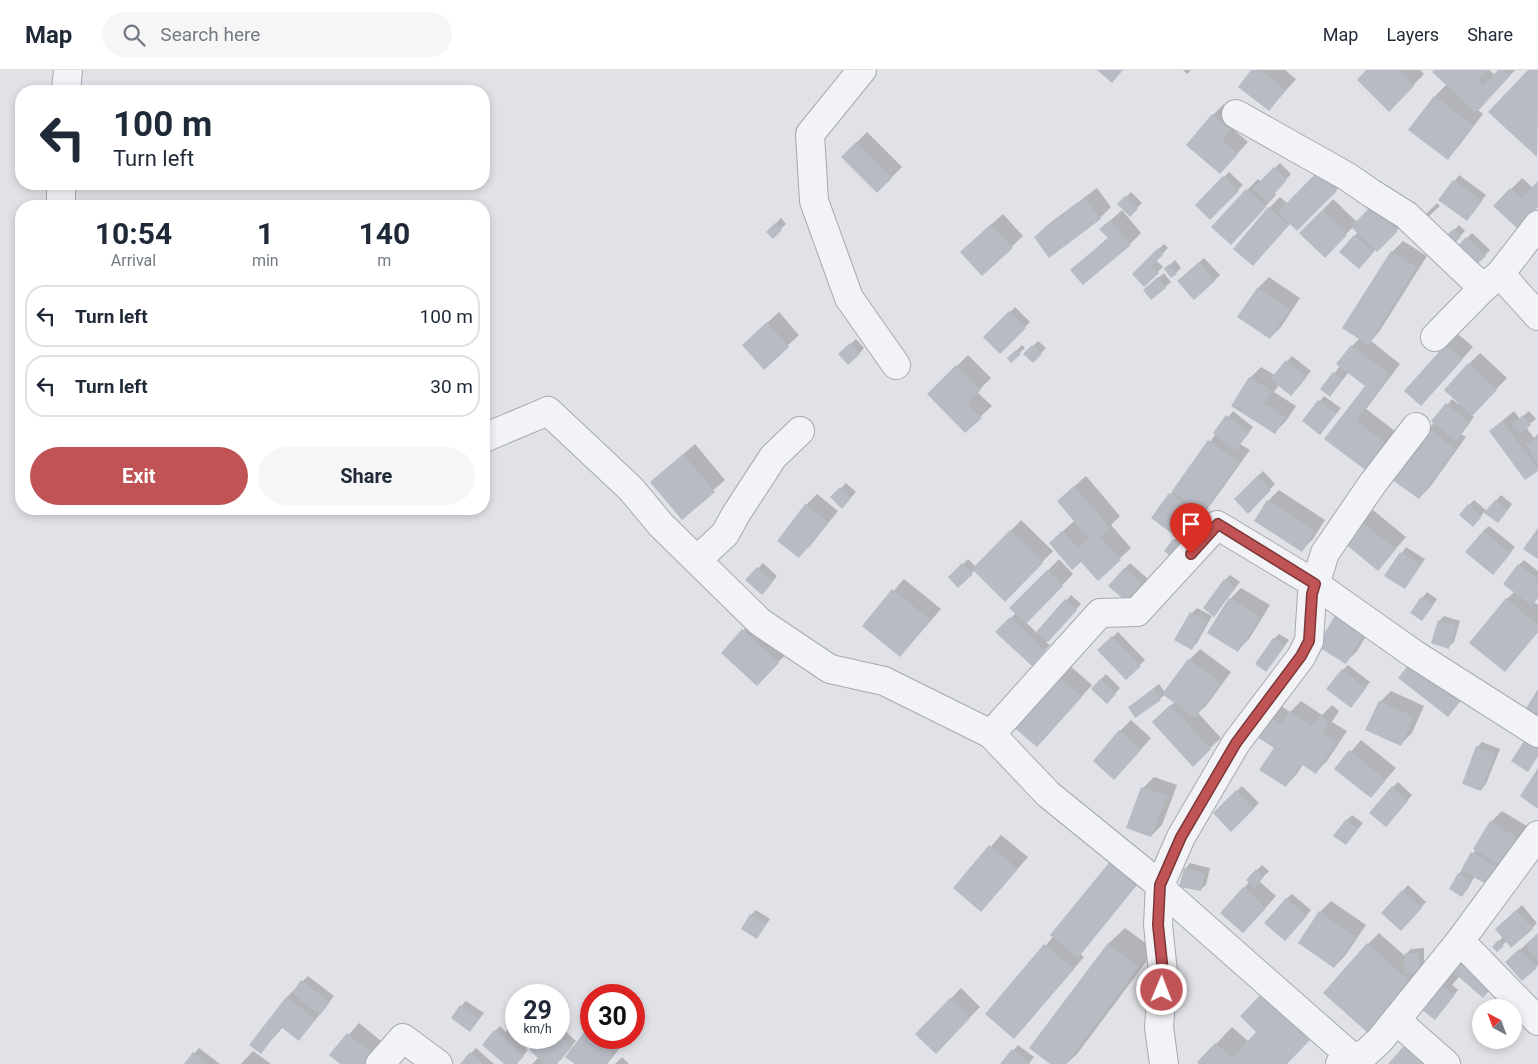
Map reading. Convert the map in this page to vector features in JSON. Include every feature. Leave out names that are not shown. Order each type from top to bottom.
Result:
[{"type":"street","points":[[67,85],[68,70]]},
{"type":"street","points":[[862,70],[810,134],[814,201],[849,298],[896,365]]},
{"type":"street","points":[[1236,114],[1348,177],[1371,194],[1406,214],[1538,316]]},
{"type":"street","points":[[1435,337],[1492,281],[1538,226]]},
{"type":"street","points":[[490,435],[548,411],[631,488],[661,525],[760,622],[830,669],[884,682],[992,734],[1048,794],[1160,885],[1346,1061],[1366,1053],[1380,1040],[1460,941],[1538,835]]},
{"type":"street","points":[[1164,1064],[1159,1027],[1163,972],[1158,925],[1160,885],[1181,837],[1236,743],[1301,656],[1309,641],[1312,594],[1325,553],[1373,483],[1416,427]]},
{"type":"street","points":[[697,560],[725,534],[736,514],[774,458],[800,432]]},
{"type":"street","points":[[992,734],[1100,613],[1137,612],[1218,524],[1315,584],[1414,654],[1538,733]]},
{"type":"street","points":[[1460,941],[1538,1021]]},
{"type":"street","points":[[1396,1020],[1446,1064]]},
{"type":"street","points":[[380,1064],[403,1038],[438,1064]]},
{"type":"building","points":[[1097,70],[1123,70],[1112,83]]},
{"type":"building","points":[[1251,70],[1260,70],[1286,90],[1269,111],[1238,87]]},
{"type":"building","points":[[1366,70],[1398,70],[1414,86],[1389,112],[1357,80]]},
{"type":"building","points":[[1434,70],[1487,70],[1477,80],[1483,86],[1498,70],[1503,70],[1510,76],[1476,113],[1432,72]]},
{"type":"building","points":[[1528,70],[1538,70],[1537,157],[1488,112]]},
{"type":"building","points":[[1434,96],[1473,125],[1448,160],[1408,130]]},
{"type":"building","points":[[1212,114],[1230,130],[1222,139],[1238,154],[1220,174],[1186,145]]},
{"type":"building","points":[[856,142],[892,178],[877,193],[841,157]]},
{"type":"building","points":[[1274,167],[1287,180],[1267,202],[1253,188]]},
{"type":"building","points":[[1318,171],[1337,191],[1297,231],[1278,212]]},
{"type":"building","points":[[1223,176],[1239,191],[1210,220],[1195,205]]},
{"type":"building","points":[[1453,180],[1482,201],[1467,221],[1438,200]]},
{"type":"building","points":[[1538,181],[1538,207],[1518,229],[1493,206],[1510,188],[1522,198]]},
{"type":"building","points":[[1246,189],[1266,207],[1231,245],[1211,227]]},
{"type":"building","points":[[1125,196],[1138,209],[1130,217],[1117,204]]},
{"type":"building","points":[[1085,198],[1101,219],[1049,258],[1034,237]]},
{"type":"building","points":[[1372,205],[1398,231],[1377,252],[1351,227]]},
{"type":"building","points":[[1268,207],[1289,225],[1253,266],[1233,249]]},
{"type":"building","points":[[1322,210],[1347,235],[1325,258],[1299,233]]},
{"type":"building","points":[[1110,220],[1131,245],[1083,285],[1070,270],[1108,238],[1099,229]]},
{"type":"building","points":[[775,223],[782,230],[773,239],[766,232]]},
{"type":"building","points":[[991,224],[1013,248],[982,276],[960,252]]},
{"type":"building","points":[[1453,229],[1461,237],[1449,249],[1441,241]]},
{"type":"building","points":[[1354,235],[1374,252],[1359,269],[1339,252]]},
{"type":"building","points":[[1466,237],[1486,256],[1474,267],[1455,249]]},
{"type":"building","points":[[1158,248],[1164,254],[1151,266],[1159,273],[1144,287],[1132,274]]},
{"type":"building","points":[[1391,251],[1417,267],[1368,345],[1342,328]]},
{"type":"building","points":[[1199,262],[1215,281],[1194,300],[1177,281]]},
{"type":"building","points":[[1169,264],[1177,274],[1171,278],[1164,269]]},
{"type":"building","points":[[1158,277],[1166,288],[1151,300],[1143,290]]},
{"type":"building","points":[[1257,288],[1290,309],[1270,339],[1237,317]]},
{"type":"building","points":[[1009,311],[1026,328],[1000,354],[983,337]]},
{"type":"building","points":[[767,322],[789,347],[764,370],[742,345]]},
{"type":"building","points":[[850,343],[860,354],[848,365],[838,354]]},
{"type":"building","points":[[1446,344],[1463,359],[1421,406],[1404,391]]},
{"type":"building","points":[[1032,345],[1042,354],[1033,363],[1023,354]]},
{"type":"building","points":[[1351,345],[1390,375],[1356,420],[1389,445],[1368,472],[1324,439],[1365,386],[1336,364]]},
{"type":"building","points":[[1016,350],[1021,354],[1011,363],[1007,358]]},
{"type":"building","points":[[1286,360],[1307,377],[1291,396],[1270,379]]},
{"type":"building","points":[[1468,363],[1497,390],[1472,416],[1444,390]]},
{"type":"building","points":[[956,365],[981,390],[967,403],[982,418],[965,433],[927,394]]},
{"type":"building","points":[[1333,372],[1343,379],[1330,397],[1320,389]]},
{"type":"building","points":[[1249,377],[1272,391],[1264,404],[1286,417],[1275,434],[1231,406]]},
{"type":"building","points":[[1318,400],[1336,413],[1320,435],[1302,421]]},
{"type":"building","points":[[1446,403],[1470,423],[1456,441],[1431,421]]},
{"type":"building","points":[[1226,415],[1249,433],[1235,451],[1213,433]]},
{"type":"building","points":[[1523,415],[1531,425],[1520,434],[1512,425]]},
{"type":"building","points":[[1502,421],[1538,469],[1538,471],[1525,480],[1489,431]]},
{"type":"building","points":[[1428,428],[1456,449],[1419,499],[1391,479]]},
{"type":"building","points":[[1538,437],[1538,465],[1526,444]]},
{"type":"building","points":[[1208,440],[1239,462],[1203,513],[1172,491]]},
{"type":"building","points":[[683,454],[715,492],[682,520],[650,482]]},
{"type":"building","points":[[1257,476],[1271,490],[1248,514],[1234,499]]},
{"type":"building","points":[[1074,486],[1110,528],[1100,537],[1121,560],[1098,581],[1081,562],[1072,570],[1049,543],[1062,531],[1078,548],[1089,539],[1057,501]]},
{"type":"building","points":[[840,487],[851,498],[842,509],[830,497]]},
{"type":"building","points":[[1169,493],[1200,516],[1182,541],[1151,518]]},
{"type":"building","points":[[1267,500],[1315,531],[1302,552],[1254,521]]},
{"type":"building","points":[[1495,500],[1508,510],[1498,523],[1484,513]]},
{"type":"building","points":[[805,504],[828,522],[799,558],[777,541]]},
{"type":"building","points":[[1468,504],[1482,516],[1473,527],[1459,515]]},
{"type":"building","points":[[1361,521],[1396,549],[1378,571],[1344,543]]},
{"type":"building","points":[[1538,528],[1538,559],[1523,549]]},
{"type":"building","points":[[1010,530],[1043,563],[1005,602],[972,569]]},
{"type":"building","points":[[1483,531],[1511,553],[1493,575],[1465,552]]},
{"type":"building","points":[[1173,539],[1187,551],[1178,562],[1164,551]]},
{"type":"building","points":[[1400,552],[1421,565],[1405,589],[1384,576]]},
{"type":"building","points":[[962,563],[973,574],[958,588],[948,577]]},
{"type":"building","points":[[1518,564],[1538,579],[1538,598],[1532,606],[1503,584]]},
{"type":"building","points":[[757,567],[773,582],[762,595],[745,580]]},
{"type":"building","points":[[1124,568],[1143,585],[1128,603],[1108,586]]},
{"type":"building","points":[[1047,570],[1063,586],[1026,624],[1009,608]]},
{"type":"building","points":[[1224,579],[1235,588],[1214,617],[1203,608]]},
{"type":"building","points":[[892,589],[931,620],[900,657],[862,626]]},
{"type":"building","points":[[1421,597],[1433,605],[1422,621],[1410,613]]},
{"type":"building","points":[[1229,598],[1260,617],[1238,652],[1207,633]]},
{"type":"building","points":[[1506,598],[1538,625],[1538,632],[1505,672],[1469,643]]},
{"type":"building","points":[[1065,599],[1077,610],[1048,642],[1036,632]]},
{"type":"building","points":[[1190,612],[1207,622],[1192,650],[1174,640]]},
{"type":"building","points":[[1337,612],[1367,629],[1346,664],[1317,646]]},
{"type":"building","points":[[1010,617],[1045,651],[1032,666],[995,632]]},
{"type":"building","points":[[1438,620],[1456,626],[1449,649],[1431,643]]},
{"type":"building","points":[[742,629],[779,663],[757,686],[721,653]]},
{"type":"building","points":[[1112,636],[1141,666],[1126,680],[1097,650]]},
{"type":"building","points":[[1273,638],[1285,646],[1266,672],[1255,664]]},
{"type":"building","points":[[1188,659],[1221,683],[1195,718],[1162,694]]},
{"type":"building","points":[[1413,659],[1463,698],[1448,717],[1398,678]]},
{"type":"building","points":[[1342,669],[1366,688],[1351,708],[1326,689]]},
{"type":"building","points":[[1057,675],[1082,697],[1037,747],[1012,726]]},
{"type":"building","points":[[1100,679],[1116,694],[1107,704],[1091,689]]},
{"type":"building","points":[[1154,689],[1161,700],[1135,718],[1128,707]]},
{"type":"building","points":[[1538,689],[1538,718],[1525,710]]},
{"type":"building","points":[[1379,701],[1414,717],[1401,746],[1365,730]]},
{"type":"building","points":[[1170,705],[1211,749],[1193,767],[1152,722]]},
{"type":"building","points":[[1289,711],[1312,726],[1320,715],[1329,722],[1322,733],[1337,742],[1316,774],[1301,764],[1286,787],[1259,770],[1274,748],[1253,734],[1266,714],[1281,724]]},
{"type":"building","points":[[1119,730],[1141,750],[1114,780],[1093,761]]},
{"type":"building","points":[[1530,732],[1538,737],[1538,756],[1528,772],[1511,761]]},
{"type":"building","points":[[1476,746],[1495,754],[1481,791],[1462,784]]},
{"type":"building","points":[[1349,750],[1386,780],[1371,798],[1334,769]]},
{"type":"building","points":[[1538,768],[1538,809],[1520,796]]},
{"type":"building","points":[[1392,786],[1408,801],[1386,827],[1369,813]]},
{"type":"building","points":[[1141,787],[1167,796],[1151,837],[1126,828]]},
{"type":"building","points":[[1236,790],[1254,809],[1231,832],[1213,813]]},
{"type":"building","points":[[1346,819],[1358,829],[1346,845],[1333,836]]},
{"type":"building","points":[[1490,821],[1520,839],[1503,866],[1473,849]]},
{"type":"building","points":[[989,845],[1018,869],[981,912],[953,888]]},
{"type":"building","points":[[1471,852],[1498,868],[1488,885],[1461,870]]},
{"type":"building","points":[[1112,859],[1140,881],[1078,958],[1050,935]]},
{"type":"building","points":[[1184,868],[1205,873],[1201,891],[1179,887]]},
{"type":"building","points":[[1256,869],[1264,877],[1254,888],[1246,880]]},
{"type":"building","points":[[1458,873],[1471,881],[1462,897],[1449,889]]},
{"type":"building","points":[[1243,887],[1266,908],[1243,933],[1220,913]]},
{"type":"building","points":[[1402,890],[1422,908],[1401,931],[1381,913]]},
{"type":"building","points":[[1286,898],[1307,916],[1285,941],[1264,923]]},
{"type":"building","points":[[1516,910],[1533,929],[1511,948],[1495,929]]},
{"type":"building","points":[[1319,911],[1356,937],[1334,968],[1298,943]]},
{"type":"building","points":[[750,914],[766,924],[757,939],[741,929]]},
{"type":"building","points":[[1538,933],[1538,960],[1525,945]]},
{"type":"building","points":[[1498,940],[1504,946],[1497,952],[1492,947]]},
{"type":"building","points":[[1108,943],[1139,967],[1066,1064],[1050,1064],[1029,1048]]},
{"type":"building","points":[[1367,943],[1412,983],[1368,1033],[1323,993]]},
{"type":"building","points":[[1044,944],[1074,969],[1014,1039],[985,1014]]},
{"type":"building","points":[[1519,949],[1537,968],[1522,981],[1505,962]]},
{"type":"building","points":[[1405,953],[1419,953],[1420,974],[1404,973]]},
{"type":"building","points":[[1466,955],[1497,982],[1483,998],[1452,971]]},
{"type":"building","points":[[301,980],[330,1002],[320,1015],[292,993]]},
{"type":"building","points":[[1437,982],[1454,996],[1435,1020],[1417,1006]]},
{"type":"building","points":[[1263,992],[1312,1038],[1287,1064],[1199,1064],[1197,1062],[1215,1043],[1232,1058],[1256,1032],[1240,1016]]},
{"type":"building","points":[[286,997],[315,1019],[299,1041],[281,1027],[261,1054],[249,1045]]},
{"type":"building","points":[[950,998],[970,1018],[936,1054],[915,1034]]},
{"type":"building","points":[[460,1005],[479,1019],[470,1032],[451,1018]]},
{"type":"building","points":[[494,1030],[505,1040],[505,1049],[516,1049],[524,1056],[517,1064],[504,1064],[482,1045]]},
{"type":"building","points":[[347,1033],[377,1057],[371,1064],[340,1064],[329,1055]]},
{"type":"building","points":[[580,1038],[580,1049],[608,1049],[614,1054],[606,1064],[575,1064],[565,1057]]},
{"type":"building","points":[[1410,1039],[1439,1064],[1388,1064]]},
{"type":"building","points":[[570,1045],[572,1047],[557,1064],[545,1064],[529,1050],[570,1049]]},
{"type":"building","points":[[1012,1049],[1030,1063],[1000,1064]]},
{"type":"building","points":[[193,1052],[208,1064],[184,1064]]},
{"type":"building","points":[[470,1052],[484,1064],[460,1064]]},
{"type":"route","points":[[1162,990],[1163,972],[1158,925],[1160,885],[1181,837],[1236,743],[1301,656],[1309,641],[1312,594],[1315,584],[1218,524],[1191,554]]}]
